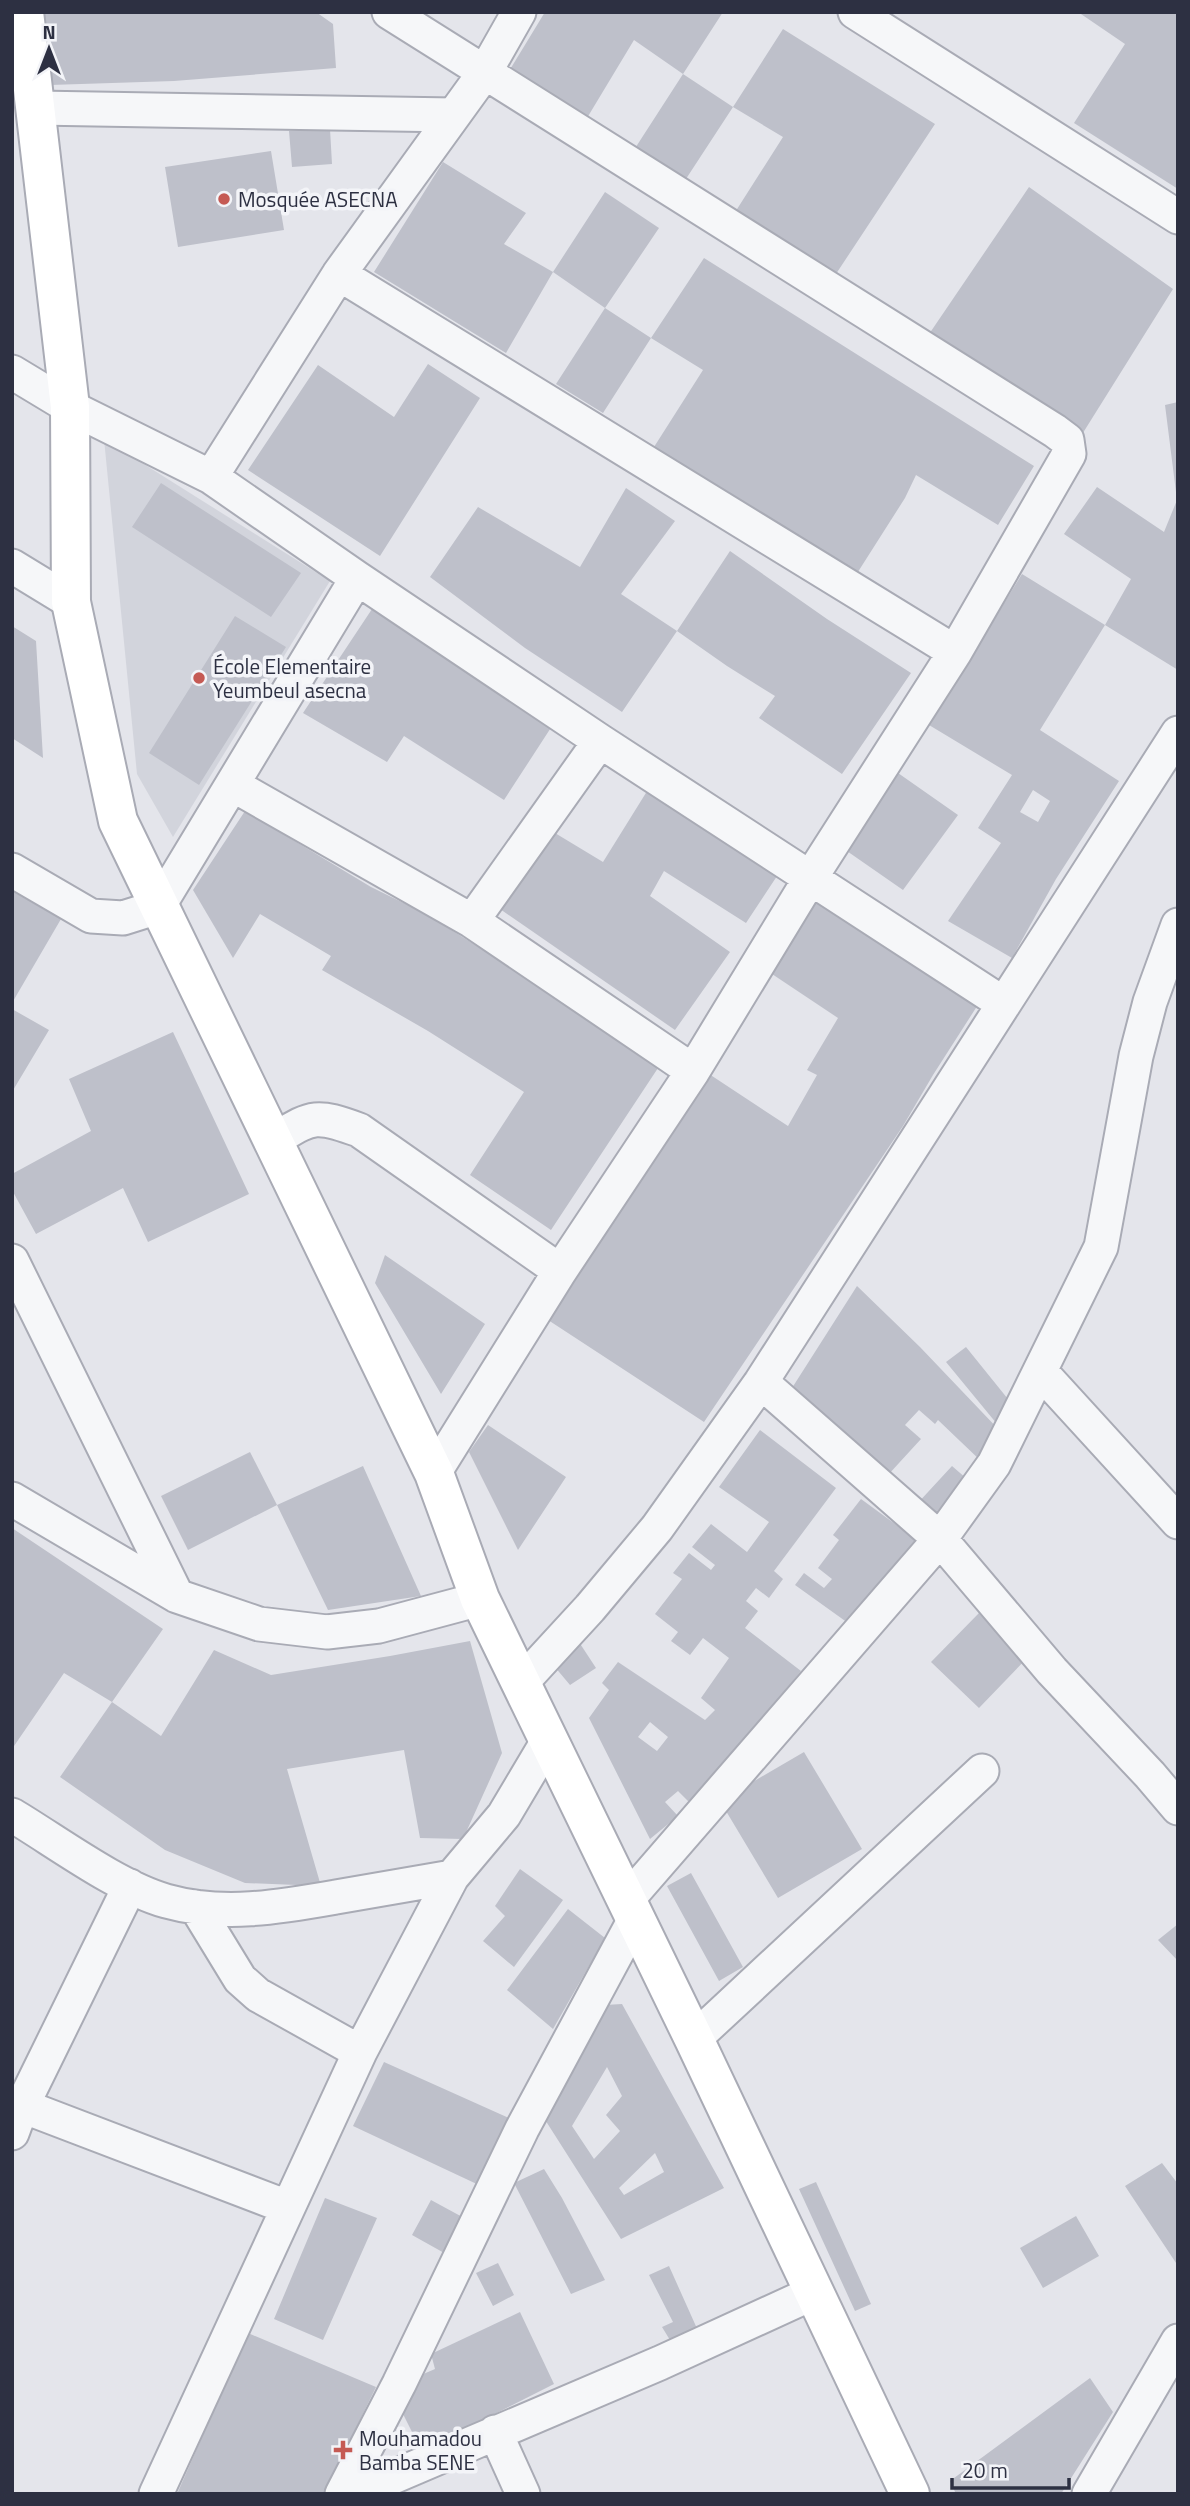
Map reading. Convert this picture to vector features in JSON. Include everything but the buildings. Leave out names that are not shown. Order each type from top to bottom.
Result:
[{"type":"main road","points":[[24,12],[70,407],[71,602],[118,821],[434,1473],[480,1599],[694,2039],[910,2494]]},
{"type":"street","points":[[389,12],[1067,440],[1069,454],[955,652],[811,877],[693,1072],[560,1272],[434,1473]]},
{"type":"street","points":[[211,477],[340,274],[485,72],[519,12]]},
{"type":"street","points":[[855,12],[1178,217]]},
{"type":"street","points":[[36,108],[454,116]]},
{"type":"street","points":[[340,274],[955,652]]},
{"type":"street","points":[[12,372],[70,407],[211,477],[600,741],[1004,1003]]},
{"type":"street","points":[[12,566],[71,602]]},
{"type":"street","points":[[12,870],[91,916],[123,918],[158,908],[357,578]]},
{"type":"street","points":[[521,1683],[590,1608],[657,1528],[761,1382],[1178,733]]},
{"type":"street","points":[[472,920],[600,741]]},
{"type":"street","points":[[233,785],[472,920],[693,1072]]},
{"type":"street","points":[[342,2494],[399,2384],[630,1910],[940,1539],[994,1464],[1101,1247],[1136,1056],[1150,1002],[1178,925]]},
{"type":"street","points":[[272,1141],[306,1121],[328,1119],[359,1130],[560,1272]]},
{"type":"street","points":[[12,1261],[177,1596]]},
{"type":"street","points":[[1040,1371],[1178,1522]]},
{"type":"street","points":[[761,1382],[940,1539],[1052,1671],[1178,1808]]},
{"type":"street","points":[[12,1499],[177,1596],[259,1624],[327,1632],[379,1626],[480,1599]]},
{"type":"street","points":[[156,2494],[360,2052],[452,1877],[504,1815],[548,1741]]},
{"type":"street","points":[[694,2039],[982,1771]]},
{"type":"street","points":[[12,1815],[130,1886],[165,1900],[196,1907],[229,1911],[280,1907],[452,1877]]},
{"type":"street","points":[[130,1886],[16,2114],[287,2207]]},
{"type":"street","points":[[196,1907],[240,1979],[258,1995],[360,2052]]},
{"type":"street","points":[[353,2494],[660,2363],[813,2293]]},
{"type":"street","points":[[1089,2494],[1173,2364]]},
{"type":"street","points":[[495,2432],[523,2494]]},
{"type":"shaded area","name":"École Elementaire Yeumbeul asecna","points":[[104,439],[330,581],[173,837],[137,774]]},
{"type":"place","name":"Mosquée ASECNA","points":[[224,199]]},
{"type":"place","name":"École Elementaire Yeumbeul asecna","points":[[199,678]]},
{"type":"place","name":"Mouhamadou Bamba SENE","points":[[343,2450]]}]
